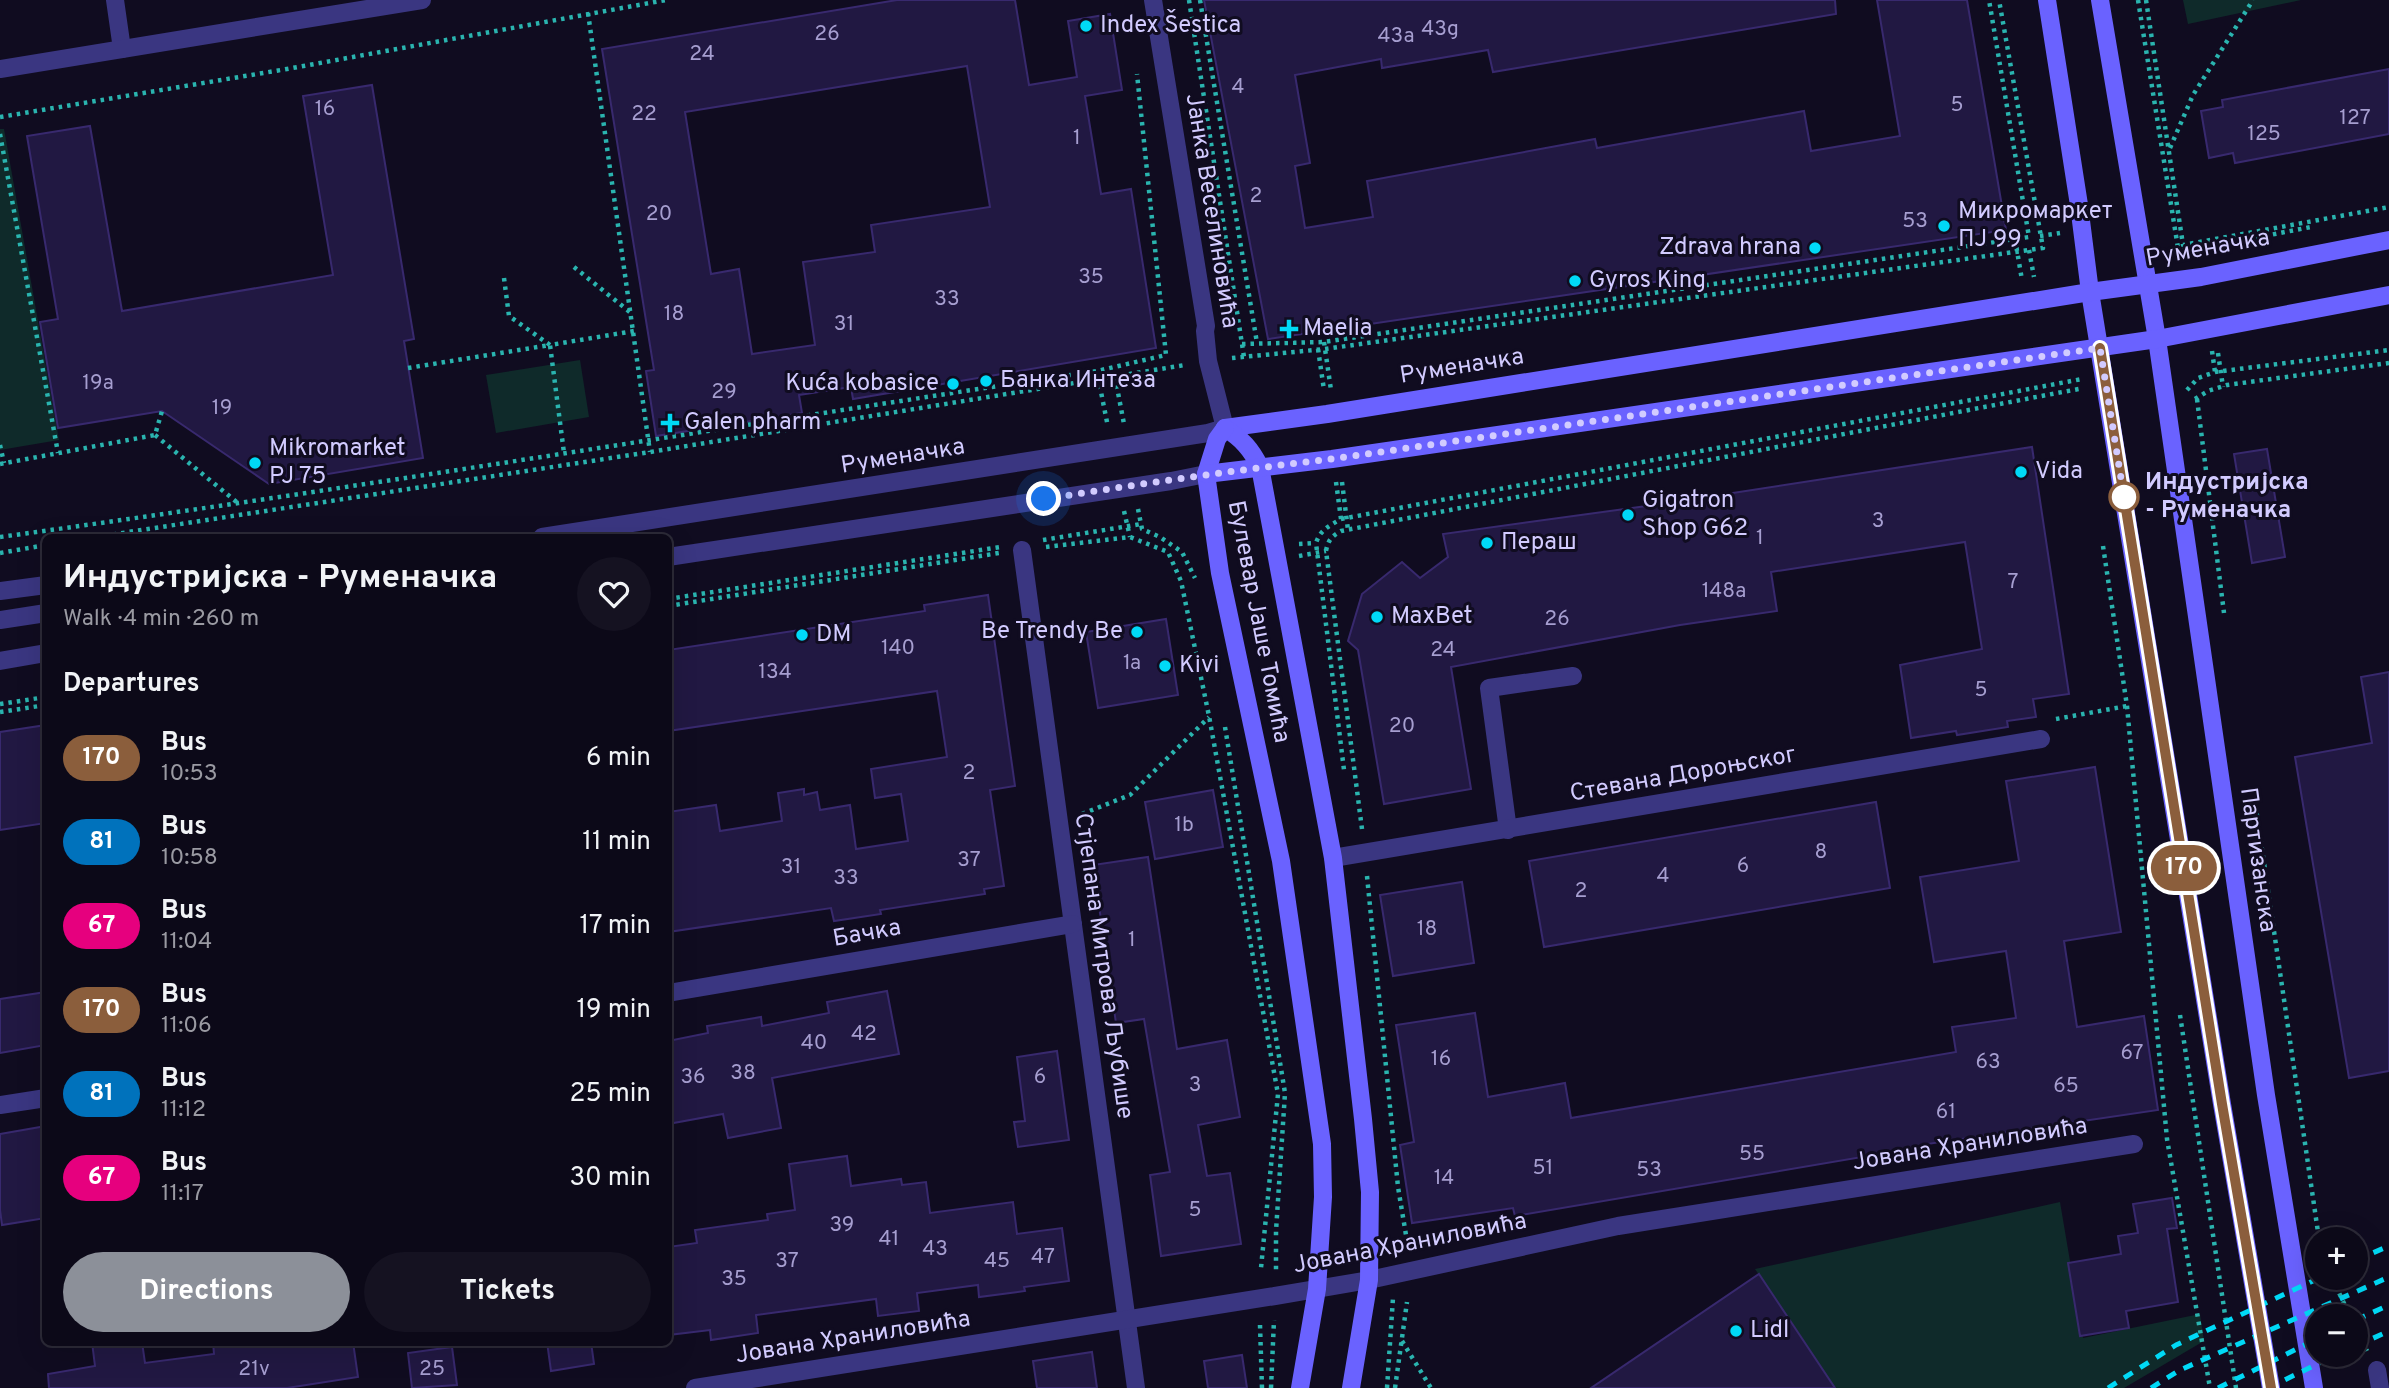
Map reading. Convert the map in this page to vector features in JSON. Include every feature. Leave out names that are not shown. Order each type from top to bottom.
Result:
[{"type":"main road","points":[[2047,0],[2090,292],[2271,1388]]},
{"type":"main road","name":"Партизанска","points":[[2100,0],[2157,339],[2266,1095],[2314,1388]]},
{"type":"main road","name":"Руменачка","points":[[1225,428],[2225,273],[2389,240]]},
{"type":"main road","points":[[1206,474],[1332,459],[2100,348],[2389,295]]},
{"type":"main road","name":"Булевар Јаше Томића","points":[[1300,1388],[1317,1289],[1323,1197],[1322,1144],[1281,860],[1220,573],[1206,474],[1214,447],[1225,428],[1252,450],[1260,467],[1333,859],[1370,1192],[1369,1280],[1351,1388]]},
{"type":"street","points":[[115,0],[122,49]]},
{"type":"street","points":[[0,69],[422,0]]},
{"type":"street","name":"Јанка Веселиновића","points":[[1153,0],[1198,275],[1208,361],[1225,428]]},
{"type":"street","name":"Руменачка","points":[[561,534],[1128,446],[1225,428]]},
{"type":"street","points":[[672,555],[1206,474]]},
{"type":"street","name":"Стјепана Митрова Љубише","points":[[1020,546],[1136,1388]]},
{"type":"street","points":[[0,591],[42,586]]},
{"type":"street","points":[[0,620],[42,614]]},
{"type":"street","points":[[0,661],[42,654]]},
{"type":"street","points":[[1508,830],[1489,688],[1573,676]]},
{"type":"street","name":"Стевана Дороњског","points":[[1333,859],[2041,739]]},
{"type":"street","name":"Бачка","points":[[672,992],[1073,924]]},
{"type":"street","points":[[0,1105],[42,1099]]},
{"type":"street","name":"Јована Храниловића","points":[[695,1388],[1317,1289],[1618,1226],[2134,1144]]},
{"type":"path","points":[[0,117],[287,69],[666,0]]},
{"type":"path","points":[[1189,0],[1244,357]]},
{"type":"path","points":[[1200,0],[1257,343]]},
{"type":"path","points":[[1242,344],[1324,342],[2029,237],[1990,0]]},
{"type":"path","points":[[116,534],[650,452],[1208,361],[1318,349],[2043,248],[1999,0]]},
{"type":"path","points":[[2138,0],[2176,243],[2180,250],[2389,212]]},
{"type":"path","points":[[2146,0],[2183,245],[2389,206]]},
{"type":"path","points":[[2170,148],[2193,96],[2253,0]]},
{"type":"path","points":[[588,13],[650,452]]},
{"type":"path","points":[[0,537],[240,505],[1097,371],[1166,355],[1137,68]]},
{"type":"path","points":[[0,134],[58,453]]},
{"type":"path","points":[[574,267],[631,313]]},
{"type":"path","points":[[505,278],[509,316],[550,345],[564,453]]},
{"type":"path","points":[[408,368],[634,331]]},
{"type":"path","points":[[1318,349],[1327,414]]},
{"type":"path","points":[[2164,393],[2187,390],[2206,374],[2389,350]]},
{"type":"path","points":[[2224,614],[2197,399],[2208,391],[2227,386],[2389,363]]},
{"type":"path","points":[[1115,377],[1128,446]]},
{"type":"path","points":[[1345,772],[1316,543],[1325,527],[1341,519],[2082,379]]},
{"type":"path","points":[[1406,1234],[1398,1187],[1365,853],[1326,551],[1332,536],[1341,531],[2078,388],[2082,402]]},
{"type":"path","points":[[2186,400],[2187,390]]},
{"type":"path","points":[[155,435],[162,411]]},
{"type":"path","points":[[0,445],[2,464],[155,435],[240,505]]},
{"type":"path","points":[[1332,459],[1341,519]]},
{"type":"path","points":[[1134,485],[1142,529],[1182,552],[1195,578]]},
{"type":"path","points":[[672,605],[1141,524]]},
{"type":"path","points":[[2102,534],[2127,706],[2167,1139],[2210,1388]]},
{"type":"path","points":[[672,598],[1020,546],[1130,537],[1168,552],[1181,581],[1209,716],[1278,1094],[1261,1268]]},
{"type":"path","points":[[0,553],[42,546]]},
{"type":"path","points":[[0,704],[42,698]]},
{"type":"path","points":[[0,712],[42,706]]},
{"type":"path","points":[[1223,715],[1285,1093],[1276,1258]]},
{"type":"path","points":[[1059,823],[1130,795],[1209,716]]},
{"type":"path","points":[[2247,790],[2257,815],[2317,1227]]},
{"type":"path","points":[[1395,1388],[1407,1303]]},
{"type":"path","points":[[1387,1388],[1394,1317]]},
{"type":"path","points":[[1260,1325],[1262,1388]]},
{"type":"path","points":[[1271,1388],[1273,1331]]},
{"type":"path","points":[[1402,1340],[1431,1388]]},
{"type":"green space","points":[[2183,0],[2301,0],[2188,24]]},
{"type":"green space","points":[[0,129],[4,129],[59,440],[0,450]]},
{"type":"green space","points":[[580,360],[589,417],[496,433],[486,375]]},
{"type":"green space","points":[[2060,1202],[2083,1338],[2200,1314],[2204,1341],[2124,1388],[1835,1388],[1755,1269]]},
{"type":"building","points":[[897,0],[1015,0],[1029,85],[1077,77],[1068,21],[1110,14],[1122,90],[1085,96],[1101,194],[1131,189],[1156,348],[853,399],[851,387],[799,395],[802,413],[656,436],[646,371],[654,370],[602,49]],"holes":[[[967,66],[990,207],[871,225],[875,252],[803,262],[815,345],[752,354],[739,269],[711,274],[685,112]]]},
{"type":"building","points":[[1204,0],[1835,0],[1836,14],[1493,72],[1488,50],[1382,68],[1381,59],[1295,75],[1310,163],[1295,166],[1305,228],[1373,217],[1367,181],[1595,139],[1597,148],[1804,111],[1811,151],[1900,136],[1877,0],[1967,0],[2006,230],[1268,339]]},
{"type":"building","points":[[2389,69],[2389,134],[2235,163],[2233,153],[2209,158],[2201,111],[2223,107],[2222,100]]},
{"type":"building","points":[[372,85],[414,339],[404,341],[423,458],[269,484],[162,411],[58,428],[40,322],[58,319],[27,136],[90,126],[122,311],[333,275],[303,96]]},
{"type":"building","points":[[2032,447],[2069,694],[2033,699],[2036,717],[2007,721],[2008,727],[1957,735],[1956,731],[1911,738],[1900,665],[1982,649],[1965,542],[1771,572],[1777,611],[1680,625],[1451,667],[1471,789],[1384,804],[1358,650],[1348,641],[1362,594],[1402,562],[1420,578],[1448,557],[1443,534],[1661,504]]},
{"type":"building","points":[[2267,449],[2285,557],[2252,563],[2234,454]]},
{"type":"building","points":[[988,595],[1015,786],[990,790],[1004,886],[984,889],[985,894],[880,910],[881,914],[834,921],[831,908],[672,931],[672,811],[716,805],[720,831],[782,821],[778,793],[804,789],[804,795],[817,792],[820,810],[850,805],[856,849],[908,841],[901,794],[875,798],[871,769],[947,757],[937,691],[672,730],[672,649],[925,611],[924,605]]},
{"type":"building","points":[[1166,619],[1178,695],[1098,708],[1086,632]]},
{"type":"building","points":[[2389,672],[2389,1071],[2349,1078],[2295,757],[2372,743],[2361,677]]},
{"type":"building","points":[[42,726],[42,824],[0,830],[0,732]]},
{"type":"building","points":[[2095,767],[2121,932],[2064,941],[2077,1027],[2144,1016],[2158,1110],[1927,1144],[1515,1216],[1513,1208],[1412,1223],[1400,1145],[1414,1142],[1396,1025],[1475,1013],[1488,1097],[1565,1083],[1571,1118],[1956,1052],[1952,1027],[2016,1018],[2006,951],[1934,962],[1920,877],[2019,861],[2006,781]]},
{"type":"building","points":[[1213,790],[1223,847],[1155,859],[1145,802]]},
{"type":"building","points":[[1876,802],[1890,888],[1544,947],[1529,861]]},
{"type":"building","points":[[1148,857],[1177,1049],[1227,1040],[1240,1117],[1198,1125],[1207,1176],[1230,1173],[1241,1244],[1161,1256],[1150,1175],[1170,1172],[1144,1019],[1116,1023],[1093,865]]},
{"type":"building","points":[[1462,882],[1474,963],[1393,976],[1380,895]]},
{"type":"building","points":[[887,991],[899,1054],[772,1078],[781,1128],[728,1138],[723,1114],[672,1123],[672,1040],[708,1033],[707,1026],[761,1017],[762,1026],[829,1013],[827,1002]]},
{"type":"building","points":[[42,993],[42,1046],[0,1053],[0,999]]},
{"type":"building","points":[[1057,1051],[1069,1140],[1018,1147],[1014,1122],[1025,1121],[1017,1057]]},
{"type":"building","points":[[42,1127],[42,1219],[2,1225],[0,1134]]},
{"type":"building","points":[[847,1156],[851,1186],[901,1179],[902,1185],[926,1182],[930,1213],[1013,1202],[1017,1234],[1062,1228],[1069,1281],[1024,1287],[1025,1291],[979,1297],[978,1285],[917,1293],[919,1311],[878,1316],[876,1299],[756,1315],[758,1333],[711,1340],[710,1330],[672,1335],[672,1246],[697,1243],[695,1230],[768,1220],[767,1214],[795,1210],[789,1164]]},
{"type":"building","points":[[2172,1198],[2177,1228],[2167,1229],[2178,1302],[2126,1311],[2129,1328],[2080,1336],[2068,1263],[2121,1254],[2118,1236],[2138,1233],[2133,1204]]},
{"type":"building","name":"Lidl","points":[[1759,1274],[1835,1388],[1591,1388]]},
{"type":"building","points":[[92,1346],[143,1346],[145,1363],[214,1354],[213,1346],[354,1346],[358,1377],[287,1388],[49,1388],[48,1374],[95,1366]]},
{"type":"building","points":[[548,1346],[592,1346],[594,1364],[551,1371]]},
{"type":"building","points":[[452,1347],[457,1385],[412,1388],[408,1353]]},
{"type":"building","points":[[1092,1352],[1097,1388],[1037,1388],[1033,1361]]},
{"type":"building","points":[[1242,1355],[1247,1388],[1208,1388],[1204,1361]]},
{"type":"railway","points":[[2368,1255],[2389,1246]]},
{"type":"railway","points":[[2151,1388],[2180,1370],[2389,1277]]},
{"type":"railway","points":[[2108,1388],[2176,1345],[2305,1285]]},
{"type":"railway","points":[[2368,1315],[2389,1305]]},
{"type":"railway","points":[[2368,1341],[2389,1331]]},
{"type":"railway","points":[[2218,1388],[2305,1345]]},
{"type":"railway","points":[[2268,1388],[2311,1367]]},
{"type":"bus line","name":"170","points":[[2100,348],[2222,1104],[2271,1388]]},
{"type":"place","name":"Index Šestica","points":[[1086,26]]},
{"type":"place","name":"Микромаркет ПЈ 99","points":[[1944,226]]},
{"type":"place","name":"Zdrava hrana","points":[[1815,248]]},
{"type":"place","name":"Gyros King","points":[[1575,281]]},
{"type":"place","name":"Maelia","points":[[1289,329]]},
{"type":"place","name":"Банка Интеза","points":[[986,381]]},
{"type":"place","name":"Kuća kobasice","points":[[953,384]]},
{"type":"place","name":"Galen pharm","points":[[670,423]]},
{"type":"place","name":"Mikromarket PJ 75","points":[[255,463]]},
{"type":"place","name":"Vida","points":[[2021,472]]},
{"type":"place","name":"Индустријска - Руменачка","points":[[2124,497]]},
{"type":"place","name":"Gigatron Shop G62","points":[[1628,515]]},
{"type":"place","name":"Пераш","points":[[1487,543]]},
{"type":"place","name":"MaxBet","points":[[1377,617]]},
{"type":"place","name":"Be Trendy Be","points":[[1137,632]]},
{"type":"place","name":"DM","points":[[802,635]]},
{"type":"place","name":"Kivi","points":[[1165,666]]},
{"type":"place","name":"Lidl","points":[[1736,1331]]},
{"type":"route","points":[[1044,499],[2100,348],[2124,497]]}]
